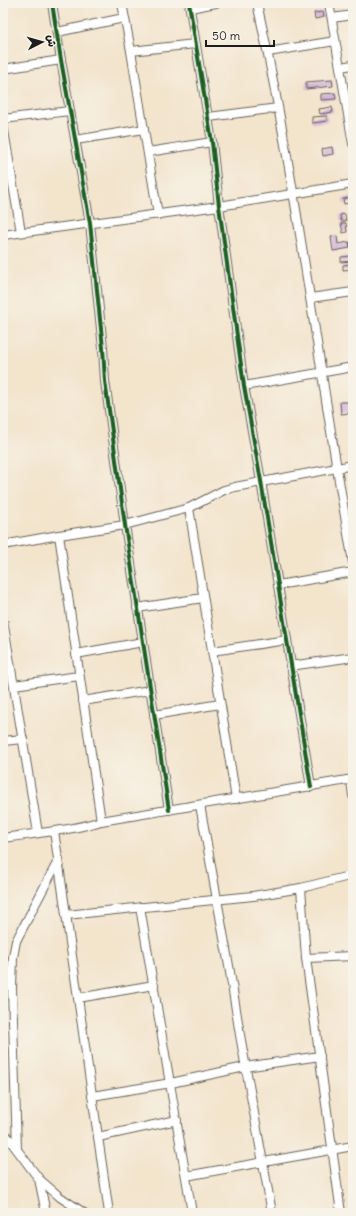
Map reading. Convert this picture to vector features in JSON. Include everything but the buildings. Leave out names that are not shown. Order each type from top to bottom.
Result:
[{"type":"street","points":[[52,3],[74,140],[90,223],[106,381],[124,525],[169,810]]},
{"type":"street","points":[[122,3],[158,215]]},
{"type":"street","points":[[216,3],[189,6],[209,117],[219,206],[244,386],[311,787]]},
{"type":"street","points":[[257,3],[268,52],[293,194],[336,468],[353,562]]},
{"type":"street","points":[[329,3],[353,144]]},
{"type":"street","points":[[332,18],[353,15]]},
{"type":"street","points":[[57,32],[124,18]]},
{"type":"street","points":[[268,52],[335,41]]},
{"type":"street","points":[[131,52],[195,44]]},
{"type":"street","points":[[3,69],[61,60]]},
{"type":"street","points":[[340,67],[353,65]]},
{"type":"street","points":[[209,117],[278,108]]},
{"type":"street","points":[[3,119],[69,110]]},
{"type":"street","points":[[3,125],[5,151],[21,232]]},
{"type":"street","points":[[74,140],[144,129]]},
{"type":"street","points":[[148,152],[212,142]]},
{"type":"street","points":[[3,235],[158,215],[353,184]]},
{"type":"street","points":[[310,298],[353,292]]},
{"type":"street","points":[[244,386],[353,367]]},
{"type":"street","points":[[3,545],[124,525],[189,508],[224,490],[261,481],[353,465]]},
{"type":"street","points":[[189,508],[236,799]]},
{"type":"street","points":[[59,535],[102,821]]},
{"type":"street","points":[[278,585],[353,572]]},
{"type":"street","points":[[137,608],[203,598]]},
{"type":"street","points":[[3,620],[38,833]]},
{"type":"street","points":[[212,651],[287,640]]},
{"type":"street","points":[[76,654],[143,642]]},
{"type":"street","points":[[290,666],[353,657]]},
{"type":"street","points":[[14,685],[79,676]]},
{"type":"street","points":[[83,701],[150,690]]},
{"type":"street","points":[[154,715],[220,704]]},
{"type":"street","points":[[3,741],[23,739]]},
{"type":"street","points":[[3,838],[352,779],[353,796]]},
{"type":"street","points":[[200,805],[229,966],[245,1067],[272,1213]]},
{"type":"street","points":[[54,830],[109,1213]]},
{"type":"street","points":[[17,1149],[12,988],[13,957],[16,941],[59,859]]},
{"type":"street","points":[[66,915],[253,896],[301,888],[353,875]]},
{"type":"street","points":[[301,888],[306,958],[341,1213]]},
{"type":"street","points":[[140,907],[192,1213]]},
{"type":"street","points":[[306,958],[353,956]]},
{"type":"street","points":[[78,998],[154,985]]},
{"type":"street","points":[[92,1096],[171,1083],[245,1067],[320,1056]]},
{"type":"street","points":[[98,1137],[177,1120]]},
{"type":"street","points":[[3,1131],[38,1179],[60,1197],[84,1213]]},
{"type":"street","points":[[186,1176],[353,1146]]},
{"type":"street","points":[[38,1179],[46,1213]]},
{"type":"cycle path","points":[[52,3],[90,223],[105,381],[125,525],[169,810]]},
{"type":"cycle path","points":[[189,3],[212,142],[219,206],[244,386],[311,787]]}]
